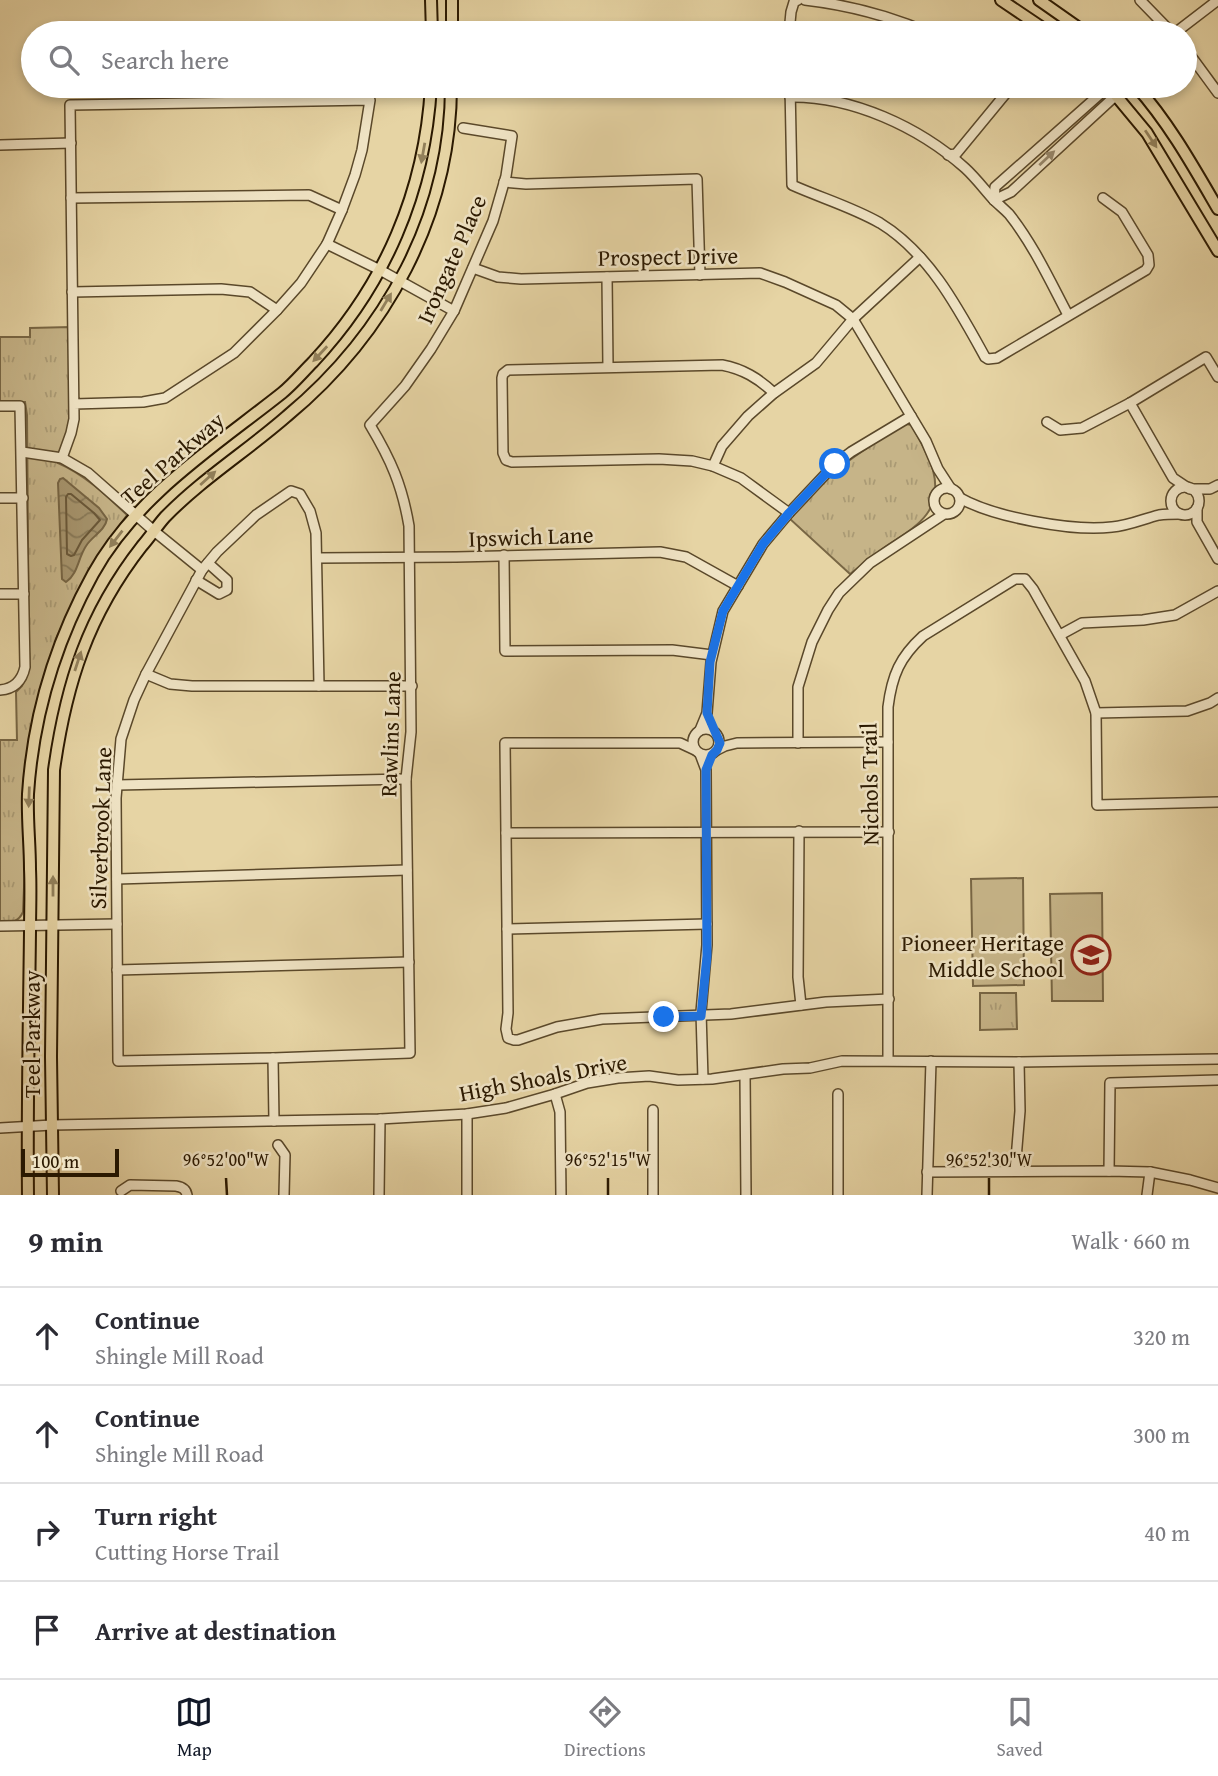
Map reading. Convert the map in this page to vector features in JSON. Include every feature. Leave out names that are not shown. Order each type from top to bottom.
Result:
[{"type":"main road","points":[[430,0],[431,21]]},
{"type":"main road","points":[[452,0],[452,21]]},
{"type":"main road","points":[[1001,0],[1032,21]]},
{"type":"main road","points":[[1039,0],[1069,21]]},
{"type":"main road","name":"Teel Parkway","points":[[28,1195],[31,894],[28,797],[33,739],[49,677],[69,623],[93,574],[110,546],[136,514],[186,469],[286,391],[332,341],[362,302],[380,270],[405,213],[421,165],[430,98]]},
{"type":"main road","name":"Teel Parkway","points":[[52,1195],[54,770],[66,701],[88,634],[123,570],[164,518],[216,471],[288,416],[330,378],[376,320],[423,235],[433,207],[447,147],[451,98]]},
{"type":"main road","points":[[1119,98],[1153,142],[1218,251]]},
{"type":"main road","points":[[1147,98],[1171,131],[1218,209]]},
{"type":"main road","points":[[30,767],[54,770]]},
{"type":"street","points":[[805,0],[835,4],[899,21]]},
{"type":"street","points":[[1140,0],[1161,21]]},
{"type":"street","points":[[1189,21],[1218,0]]},
{"type":"street","points":[[790,21],[796,1]]},
{"type":"street","points":[[1197,64],[1218,93]]},
{"type":"street","points":[[790,98],[792,185],[851,208],[876,221],[911,247],[946,289],[988,359],[997,358],[1142,273],[1149,265],[1149,255],[1122,212],[1103,198]]},
{"type":"street","points":[[814,98],[872,113],[912,131],[966,169],[1007,212],[1023,234],[1068,315]]},
{"type":"street","points":[[948,155],[956,154],[1002,98]]},
{"type":"street","points":[[994,200],[995,187],[1099,98]]},
{"type":"street","points":[[994,200],[1011,192],[1101,98]]},
{"type":"street","points":[[62,458],[71,433],[74,404],[70,105],[370,100],[355,175],[327,244],[301,283],[277,310],[234,353],[165,398],[143,402],[74,404]]},
{"type":"street","name":"Irongate Place","points":[[370,425],[405,386],[454,312],[493,221],[504,182],[512,136],[463,128]]},
{"type":"street","points":[[0,145],[71,143]]},
{"type":"street","points":[[504,182],[526,184],[697,178],[700,275]]},
{"type":"street","points":[[71,198],[309,195],[342,210]]},
{"type":"street","points":[[327,244],[454,312]]},
{"type":"street","points":[[713,466],[727,439],[748,416],[774,393],[816,363],[853,319],[920,257]]},
{"type":"street","name":"Prospect Drive","points":[[473,268],[498,277],[521,279],[760,273],[836,305],[853,319]]},
{"type":"street","points":[[607,277],[608,367]]},
{"type":"street","points":[[72,292],[221,289],[250,292],[277,310]]},
{"type":"street","points":[[853,319],[926,441],[938,469],[951,489],[960,498],[982,509],[1044,523],[1086,528],[1111,527],[1161,515],[1191,514],[1214,487]]},
{"type":"street","points":[[1047,422],[1060,430],[1082,428],[1206,358],[1218,377]]},
{"type":"street","points":[[774,393],[748,373],[722,365],[511,369],[504,372],[502,379],[503,453],[505,458],[512,462],[671,459],[692,461],[733,474],[789,513]]},
{"type":"street","points":[[1130,403],[1173,478],[1198,496],[1197,522],[1218,559]]},
{"type":"street","points":[[0,406],[20,406],[25,667],[23,677],[15,685],[7,690],[0,690]]},
{"type":"street","points":[[703,1079],[701,1016],[707,956],[706,770],[693,741],[707,713],[712,655],[723,611],[763,544],[835,464],[911,416]]},
{"type":"street","name":"Rawlins Lane","points":[[273,1058],[410,1053],[406,779],[411,744],[412,686],[409,526],[403,494],[387,453],[370,425]]},
{"type":"street","points":[[22,452],[62,458],[88,472],[154,531],[227,580],[227,590],[219,594],[196,580]]},
{"type":"street","points":[[938,469],[935,498],[937,510],[944,514]]},
{"type":"street","points":[[1173,478],[1173,507],[1197,522]]},
{"type":"street","points":[[1161,515],[1180,489],[1214,487]]},
{"type":"street","points":[[923,527],[940,490],[951,489]]},
{"type":"street","name":"Silverbrook Lane","points":[[273,1058],[118,1061],[117,785],[121,739],[146,674],[196,580],[205,566],[256,515],[288,493],[294,491],[300,494],[314,522],[318,558]]},
{"type":"street","points":[[0,498],[23,498]]},
{"type":"street","points":[[956,512],[960,498]]},
{"type":"street","points":[[798,743],[798,687],[811,642],[839,593],[862,569],[944,514],[982,509]]},
{"type":"street","name":"Ipswich Lane","points":[[318,558],[668,552],[690,559],[738,586]]},
{"type":"street","points":[[504,555],[505,651],[677,650],[712,655]]},
{"type":"street","points":[[318,558],[319,686]]},
{"type":"street","name":"Nichols Trail","points":[[888,1060],[888,707],[896,669],[910,648],[923,636],[1015,579],[1024,579],[1033,589],[1060,635]]},
{"type":"street","points":[[1218,591],[1175,615],[1143,620],[1082,623],[1060,635],[1085,681],[1096,713],[1097,805],[1218,802]]},
{"type":"street","points":[[0,594],[24,594]]},
{"type":"street","points":[[146,674],[170,684],[192,686],[412,686]]},
{"type":"street","points":[[1096,713],[1187,711],[1218,698]]},
{"type":"street","points":[[706,770],[720,743],[707,713]]},
{"type":"street","points":[[737,743],[710,729],[698,732],[680,743],[505,743],[508,1038],[517,1040],[557,1027],[602,1019],[701,1016],[845,1000],[889,999]]},
{"type":"street","points":[[680,743],[698,752],[715,752],[737,743],[888,742]]},
{"type":"street","points":[[117,785],[406,779]]},
{"type":"street","points":[[799,831],[798,977],[802,1005]]},
{"type":"street","points":[[506,833],[889,831]]},
{"type":"street","points":[[117,879],[407,870]]},
{"type":"street","points":[[0,926],[117,923]]},
{"type":"street","points":[[507,929],[707,924]]},
{"type":"street","points":[[117,970],[409,962]]},
{"type":"street","points":[[273,1058],[274,1121]]},
{"type":"street","name":"High Shoals Drive","points":[[0,1128],[380,1119],[467,1114],[506,1108],[587,1083],[618,1078],[649,1076],[678,1080],[703,1079],[810,1068],[842,1061],[1218,1059]]},
{"type":"street","points":[[927,1195],[931,1061]]},
{"type":"street","points":[[1015,1171],[1020,1111],[1019,1062]]},
{"type":"street","points":[[745,1075],[746,1195]]},
{"type":"street","points":[[1109,1171],[1110,1083],[1218,1080]]},
{"type":"street","points":[[555,1094],[560,1112],[561,1195]]},
{"type":"street","points":[[838,1094],[838,1195]]},
{"type":"street","points":[[653,1110],[653,1195]]},
{"type":"street","points":[[467,1114],[467,1195]]},
{"type":"street","points":[[379,1195],[380,1119]]},
{"type":"street","points":[[278,1145],[285,1155],[284,1195]]},
{"type":"street","points":[[927,1172],[1150,1172],[1218,1188]]},
{"type":"street","points":[[1147,1195],[1150,1172]]},
{"type":"street","points":[[121,1191],[130,1185],[176,1186],[186,1191],[187,1195]]},
{"type":"green space","points":[[70,327],[70,421],[58,463],[86,479],[127,515],[104,548],[57,636],[30,741],[23,912],[16,920],[0,923],[0,740],[17,740],[16,692],[22,686],[29,669],[27,415],[25,402],[0,402],[0,337],[30,337],[30,328]]},
{"type":"green space","points":[[906,424],[912,425],[933,470],[935,485],[931,508],[907,533],[850,574],[790,519],[829,477],[872,444]]},
{"type":"green space","points":[[1023,878],[1024,985],[973,986],[971,879]]},
{"type":"green space","points":[[1102,893],[1103,1001],[1052,1001],[1050,894]]},
{"type":"green space","points":[[980,993],[1016,993],[1017,1029],[980,1030]]},
{"type":"water","points":[[63,478],[99,508],[107,519],[104,527],[86,546],[73,575],[66,582],[62,579],[58,483]]},
{"type":"place","name":"Pioneer Heritage Middle School","points":[[1091,955]]},
{"type":"route","points":[[664,1017],[701,1016],[707,956],[706,770],[720,743],[707,713],[708,687],[710,662],[723,611],[763,544],[835,464]]}]
